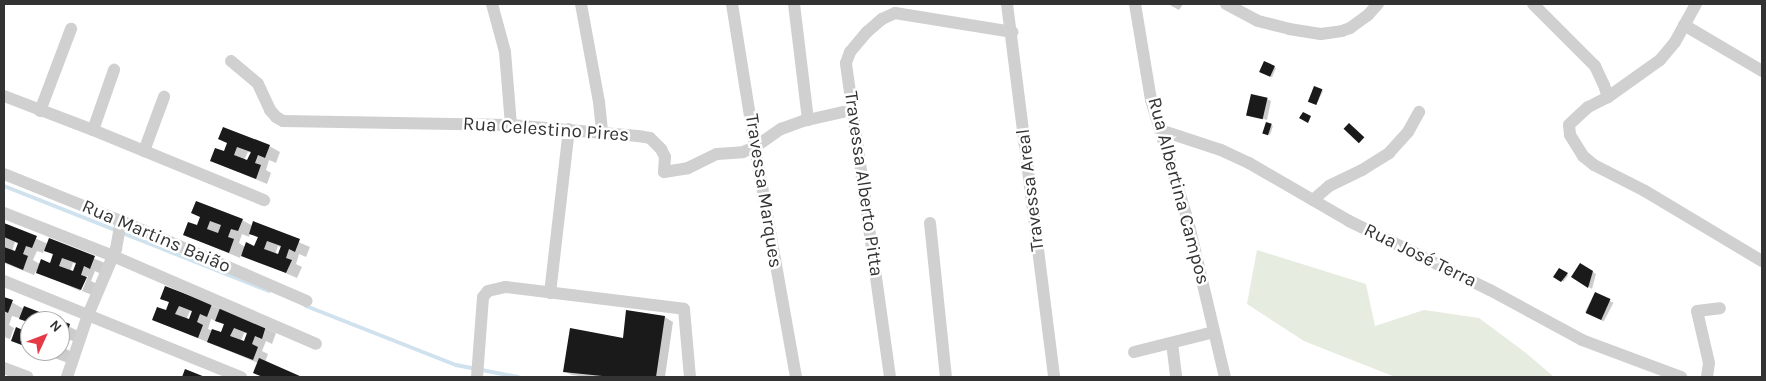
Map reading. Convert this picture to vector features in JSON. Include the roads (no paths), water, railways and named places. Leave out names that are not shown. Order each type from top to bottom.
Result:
[{"type":"street","points":[[492,4],[505,52],[511,125]]},
{"type":"street","points":[[581,4],[599,102],[602,132]]},
{"type":"street","name":"Travessa Marques","points":[[732,4],[755,147],[796,377]]},
{"type":"street","points":[[794,4],[808,120]]},
{"type":"street","name":"Travessa Areal","points":[[1007,4],[1054,377]]},
{"type":"street","name":"Rua Albertina Campos","points":[[1135,4],[1151,100],[1188,221],[1225,377]]},
{"type":"street","points":[[1226,4],[1258,20],[1289,29],[1321,34],[1350,28],[1368,15],[1378,4]]},
{"type":"street","points":[[1533,4],[1595,66],[1608,97]]},
{"type":"street","points":[[1696,4],[1675,42],[1660,60],[1608,97],[1588,107],[1569,125],[1570,135],[1582,156],[1594,165],[1645,191],[1762,261]]},
{"type":"street","name":"Travessa Alberto Pitta","points":[[890,377],[846,62],[850,52],[895,8],[1012,32]]},
{"type":"street","points":[[1684,25],[1762,71]]},
{"type":"street","points":[[40,111],[71,29]]},
{"type":"street","name":"Rua Celestino Pires","points":[[231,60],[258,84],[270,110],[276,117],[283,120],[511,125],[602,132],[650,138],[665,158],[664,172],[688,168],[717,154],[743,152],[755,147],[781,129],[808,120],[852,110]]},
{"type":"street","points":[[93,130],[114,70]]},
{"type":"street","points":[[4,96],[264,200]]},
{"type":"street","points":[[144,151],[164,97]]},
{"type":"street","points":[[1313,200],[1329,186],[1362,170],[1389,153],[1408,132],[1418,112]]},
{"type":"street","points":[[550,293],[569,129]]},
{"type":"street","name":"Rua José Terra","points":[[1160,130],[1221,150],[1249,163],[1349,221],[1490,290],[1582,340],[1681,377]]},
{"type":"street","name":"Rua Martins Baião","points":[[4,174],[121,226],[307,301]]},
{"type":"street","points":[[4,213],[115,252],[316,344]]},
{"type":"street","points":[[930,223],[946,377]]},
{"type":"street","points":[[67,377],[88,314],[115,252],[121,226]]},
{"type":"street","points":[[4,281],[240,377]]},
{"type":"street","points":[[477,377],[483,297],[488,290],[506,287],[684,309],[690,377]]},
{"type":"street","points":[[1707,377],[1709,363],[1698,311],[1720,308]]},
{"type":"street","points":[[1134,352],[1214,332]]},
{"type":"street","points":[[1172,343],[1176,377]]},
{"type":"street","points":[[4,368],[26,377]]},
{"type":"waterway","points":[[4,186],[269,291]]},
{"type":"waterway","points":[[306,306],[456,365],[518,377]]}]
